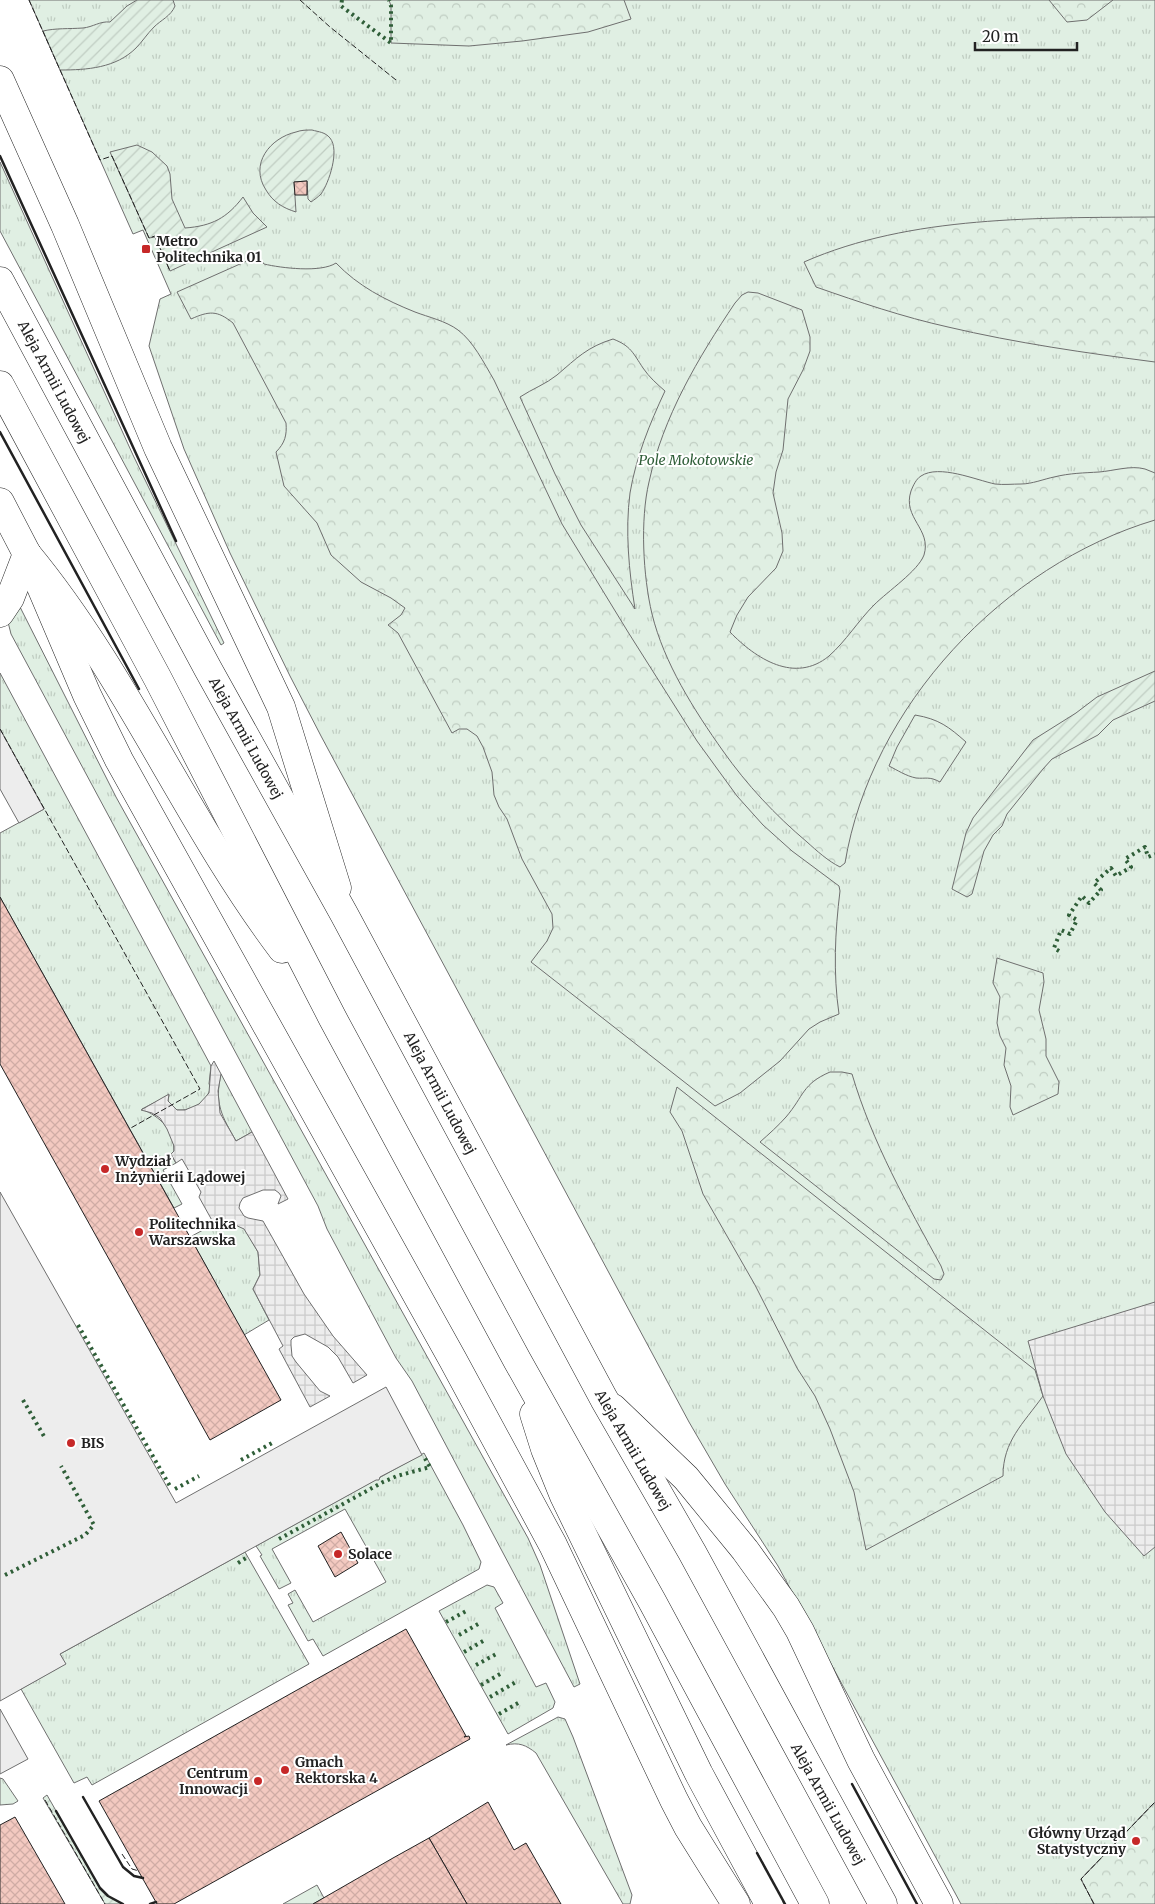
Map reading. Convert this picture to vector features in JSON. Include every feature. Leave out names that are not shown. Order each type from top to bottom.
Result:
[{"type":"main road","points":[[0,80],[65,225],[158,448],[280,707],[344,914]]},
{"type":"main road","name":"Aleja Armii Ludowej","points":[[0,281],[208,669],[344,914],[604,1400],[692,1552],[796,1747],[883,1904]]},
{"type":"main road","points":[[0,385],[158,679],[332,1017],[517,1360],[652,1601],[815,1904]]},
{"type":"main road","points":[[0,502],[27,554],[87,695],[119,760],[458,1368],[553,1545],[688,1827],[736,1904]]},
{"type":"main road","points":[[27,554],[52,584],[76,618],[115,679],[218,855],[253,910],[332,1017]]},
{"type":"main road","points":[[0,613],[10,598],[27,554]]},
{"type":"main road","points":[[517,1360],[545,1449],[564,1496],[699,1774],[769,1904]]},
{"type":"main road","points":[[604,1400],[686,1478],[745,1550],[786,1607],[800,1631],[861,1760],[939,1904]]},
{"type":"green space","name":"Pole Mokotowskie","points":[[29,0],[1155,0],[1155,1802],[1081,1879],[1094,1904],[961,1904],[778,1566],[725,1484],[689,1422],[321,736],[230,553],[184,449],[149,346],[160,299],[171,294],[143,230],[133,234]]},
{"type":"green space","points":[[137,0],[173,0],[175,6],[171,13],[154,27],[128,55],[110,64],[101,66],[60,70],[43,31],[83,28],[103,22],[110,22],[127,6]]},
{"type":"green space","points":[[389,0],[624,0],[631,19],[588,32],[522,41],[469,46],[391,43],[391,6]]},
{"type":"green space","points":[[1049,0],[1113,0],[1087,20],[1067,22]]},
{"type":"green space","points":[[312,130],[324,133],[330,138],[333,143],[334,158],[324,189],[311,202],[308,199],[307,181],[294,182],[296,212],[279,204],[266,190],[261,180],[261,162],[271,146],[278,140],[298,131]]},
{"type":"green space","points":[[137,145],[152,152],[167,166],[170,174],[172,199],[185,228],[218,220],[225,216],[243,197],[253,213],[267,227],[170,271],[155,237],[149,238],[110,152]]},
{"type":"green space","points":[[0,162],[133,455],[224,643],[221,645],[0,231]]},
{"type":"green space","points":[[1155,217],[1155,362],[999,338],[898,314],[816,287],[804,262],[845,247],[888,235],[932,227],[1022,219]]},
{"type":"green space","points":[[258,256],[264,264],[290,268],[321,268],[336,263],[353,279],[372,292],[415,312],[448,324],[469,340],[494,380],[562,524],[697,741],[737,796],[763,825],[792,851],[839,886],[835,968],[839,1014],[809,1029],[780,1061],[740,1093],[715,1106],[531,962],[547,941],[553,928],[552,914],[522,859],[507,819],[494,795],[492,772],[483,747],[477,736],[467,729],[459,729],[452,733],[398,633],[388,625],[401,615],[405,608],[361,582],[331,555],[317,523],[284,486],[276,452],[285,439],[286,423],[233,323],[213,313],[203,314],[191,319],[177,292]]},
{"type":"green space","points":[[748,292],[758,293],[802,310],[810,337],[810,351],[803,370],[788,399],[783,450],[776,472],[773,493],[782,533],[783,551],[776,568],[748,597],[737,615],[730,632],[752,651],[776,665],[803,668],[816,664],[829,656],[874,605],[916,568],[924,555],[925,546],[921,530],[910,509],[909,500],[916,481],[921,476],[929,473],[947,472],[995,484],[1025,484],[1066,475],[1128,468],[1140,468],[1155,473],[1155,520],[1099,541],[1047,570],[997,607],[953,649],[915,697],[883,749],[860,805],[845,863],[840,867],[831,862],[795,832],[752,788],[701,719],[681,686],[664,650],[652,614],[646,583],[644,513],[649,482],[663,434],[683,389],[708,345],[735,303],[742,295]]},
{"type":"green space","points":[[613,339],[624,344],[631,351],[648,374],[665,391],[644,441],[630,493],[628,551],[635,609],[581,525],[555,474],[520,397],[553,378],[589,349]]},
{"type":"green space","points":[[19,605],[116,797],[528,1538],[540,1565],[580,1684],[574,1687],[412,1381],[396,1358],[327,1229],[318,1206],[11,634],[8,622]]},
{"type":"green space","points":[[1155,671],[1155,701],[1113,720],[1098,735],[1052,759],[1007,814],[1002,826],[993,835],[984,851],[972,894],[967,897],[952,889],[966,833],[973,818],[1033,740],[1076,713],[1097,697]]},
{"type":"green space","points":[[0,673],[211,1066],[209,1084],[211,1087],[209,1093],[198,1105],[188,1109],[177,1110],[168,1101],[169,1095],[142,1109],[160,1120],[172,1136],[174,1151],[171,1155],[176,1163],[163,1170],[182,1204],[174,1208],[0,897],[0,833],[44,809],[0,729]]},
{"type":"green space","points":[[915,715],[943,724],[966,742],[940,782],[930,778],[912,777],[889,766],[897,747]]},
{"type":"green space","points":[[997,958],[1043,973],[1044,982],[1039,1010],[1046,1039],[1046,1056],[1059,1082],[1058,1094],[1013,1115],[1010,1107],[1011,1086],[1004,1065],[1006,1048],[1000,1036],[997,1023],[1000,997],[993,983]]},
{"type":"green space","points":[[830,1072],[852,1074],[880,1148],[903,1196],[941,1266],[944,1274],[941,1280],[934,1279],[760,1142],[786,1117],[804,1091],[814,1081]]},
{"type":"green space","points":[[221,1074],[252,1132],[236,1141],[223,1117],[219,1102],[218,1094]]},
{"type":"green space","points":[[677,1087],[1035,1370],[1043,1396],[1015,1433],[1010,1443],[1006,1453],[1003,1476],[866,1550],[854,1492],[815,1396],[797,1368],[755,1285],[703,1194],[682,1131],[670,1112]]},
{"type":"green space","points":[[218,1222],[244,1228],[258,1252],[260,1275],[253,1289],[269,1320],[244,1335],[190,1237]]},
{"type":"green space","points":[[424,1453],[481,1562],[479,1569],[323,1656],[313,1639],[308,1641],[288,1605],[293,1603],[288,1594],[295,1590],[313,1622],[386,1582],[345,1509],[272,1549],[291,1583],[279,1589],[256,1546]]},
{"type":"green space","points":[[245,1552],[309,1664],[92,1785],[87,1777],[74,1783],[21,1689],[65,1664],[60,1654]]},
{"type":"green space","points":[[487,1585],[494,1587],[503,1603],[495,1608],[536,1687],[546,1683],[555,1702],[553,1708],[508,1734],[439,1611]]},
{"type":"green space","points":[[558,1717],[565,1719],[573,1737],[632,1895],[630,1904],[623,1904],[536,1753],[522,1745],[506,1745]]},
{"type":"green space","points":[[0,1778],[3,1779],[18,1801],[13,1804],[0,1805]]},
{"type":"green space","points":[[47,1795],[100,1888],[108,1896],[123,1904],[105,1904],[43,1798]]},
{"type":"green space","name":"Główny Urząd Statystyczny","points":[[1155,1802],[1155,1904],[1094,1904],[1081,1879]]},
{"type":"green space","points":[[317,1885],[324,1898],[313,1904],[283,1904]]},
{"type":"shaded area","points":[[0,729],[44,809],[19,823],[0,789]]},
{"type":"shaded area","points":[[214,1061],[221,1074],[218,1091],[220,1113],[236,1141],[252,1132],[288,1199],[278,1204],[281,1196],[279,1193],[275,1190],[263,1190],[243,1198],[239,1208],[244,1216],[263,1221],[304,1294],[333,1336],[367,1375],[353,1383],[338,1357],[328,1347],[305,1334],[294,1337],[291,1340],[292,1356],[320,1391],[330,1396],[310,1407],[279,1349],[283,1346],[253,1289],[260,1275],[258,1252],[244,1229],[233,1224],[222,1230],[218,1222],[214,1224],[199,1197],[201,1192],[182,1159],[176,1163],[171,1154],[174,1151],[174,1146],[160,1118],[152,1113],[141,1110],[169,1094],[168,1101],[177,1110],[185,1110],[199,1104],[209,1093],[211,1066]]},
{"type":"shaded area","name":"BIS","points":[[0,1192],[176,1503],[386,1387],[422,1455],[60,1654],[66,1664],[0,1701]]},
{"type":"shaded area","points":[[1155,1302],[1155,1547],[1144,1556],[1105,1512],[1066,1454],[1043,1396],[1028,1341]]},
{"type":"shaded area","points":[[0,1709],[28,1759],[0,1774]]},
{"type":"building","points":[[307,181],[307,195],[295,195],[294,182]]},
{"type":"building","name":"Wydział Inżynierii Lądowej","points":[[0,897],[281,1400],[210,1440],[0,1064]]},
{"type":"building","name":"Solace","points":[[341,1532],[358,1563],[335,1577],[318,1546]]},
{"type":"building","name":"Gmach Rektorska 4","points":[[406,1629],[466,1736],[464,1737],[469,1736],[470,1739],[174,1904],[157,1904],[99,1801]]},
{"type":"building","points":[[488,1802],[514,1850],[526,1843],[561,1904],[467,1904],[429,1838]]},
{"type":"building","points":[[15,1817],[65,1904],[0,1904],[0,1825]]},
{"type":"building","points":[[429,1838],[467,1904],[313,1904],[393,1858]]},
{"type":"hedge","points":[[342,0],[341,6],[391,43],[391,6],[389,0]]},
{"type":"hedge","points":[[1059,951],[1054,948],[1061,930],[1070,934],[1077,920],[1069,915],[1082,896],[1089,903],[1101,890],[1094,883],[1111,868],[1116,876],[1131,867],[1125,859],[1145,847],[1148,857],[1155,854]]},
{"type":"hedge","points":[[78,1325],[171,1488]]},
{"type":"hedge","points":[[23,1400],[45,1438]]},
{"type":"hedge","points":[[241,1460],[272,1443]]},
{"type":"hedge","points":[[279,1539],[383,1482],[430,1467],[423,1455]]},
{"type":"hedge","points":[[5,1575],[85,1535],[94,1525],[61,1466]]},
{"type":"hedge","points":[[175,1489],[199,1476]]},
{"type":"hedge","points":[[238,1563],[246,1558]]},
{"type":"hedge","points":[[446,1622],[468,1610]]},
{"type":"hedge","points":[[459,1635],[480,1623]]},
{"type":"hedge","points":[[464,1652],[485,1640]]},
{"type":"hedge","points":[[476,1665],[498,1653]]},
{"type":"hedge","points":[[481,1685],[502,1673]]},
{"type":"hedge","points":[[490,1697],[516,1682]]},
{"type":"hedge","points":[[499,1714],[520,1702]]},
{"type":"fence","points":[[29,0],[100,160],[112,156],[149,238],[155,236],[170,271]]},
{"type":"fence","points":[[300,0],[330,27],[396,80]]},
{"type":"fence","points":[[0,729],[200,1089],[129,1129]]},
{"type":"fence","points":[[45,1800],[105,1904]]},
{"type":"fence","points":[[1094,1904],[1081,1879],[1155,1802]]},
{"type":"fence","points":[[93,1814],[123,1867],[134,1876],[143,1878]]},
{"type":"fence","points":[[122,1854],[132,1869],[139,1871]]},
{"type":"wall","points":[[0,156],[176,541]]},
{"type":"wall","points":[[0,432],[139,689]]},
{"type":"wall","points":[[852,1784],[917,1904]]},
{"type":"wall","points":[[83,1797],[123,1867],[134,1876],[143,1878]]},
{"type":"wall","points":[[56,1811],[100,1888],[108,1896],[123,1904]]},
{"type":"wall","points":[[757,1853],[785,1904]]},
{"type":"wall","points":[[150,1904],[156,1902]]},
{"type":"place","name":"Metro Politechnika 01","points":[[146,249]]},
{"type":"place","name":"Wydział Inżynierii Lądowej","points":[[105,1169]]},
{"type":"place","name":"Politechnika Warszawska","points":[[139,1232]]},
{"type":"place","name":"BIS","points":[[71,1443]]},
{"type":"place","name":"Solace","points":[[338,1554]]},
{"type":"place","name":"Gmach Rektorska 4","points":[[285,1770]]},
{"type":"place","name":"Centrum Innowacji","points":[[258,1781]]},
{"type":"place","name":"Główny Urząd Statystyczny","points":[[1136,1841]]}]
